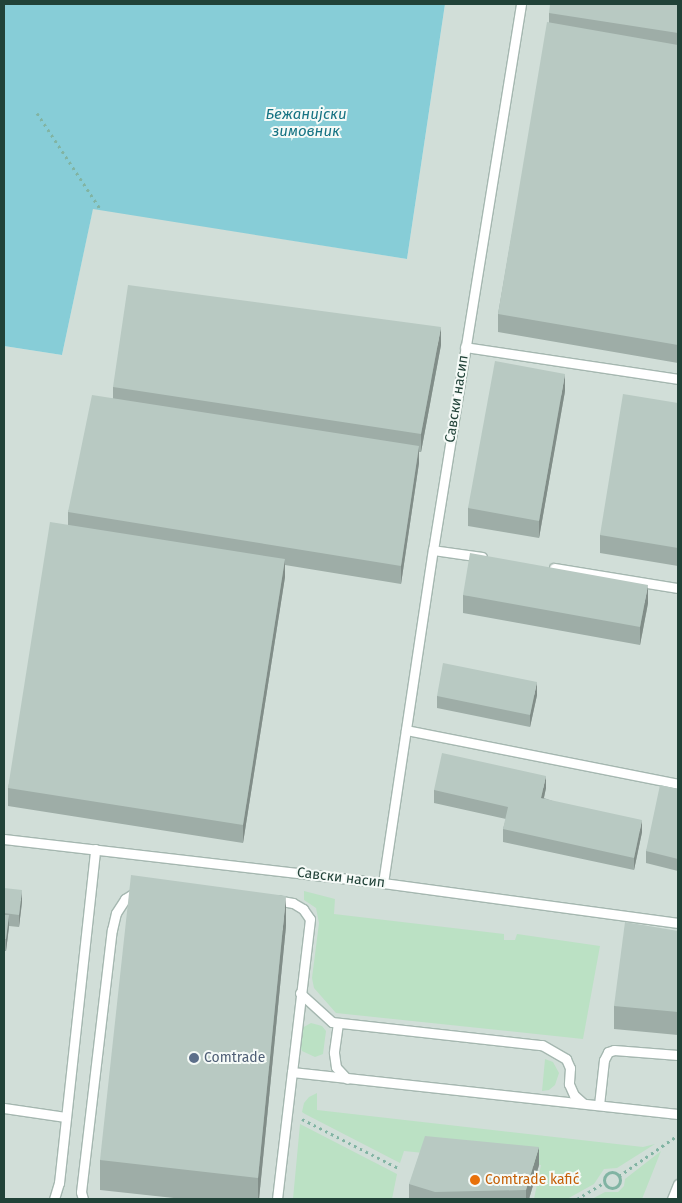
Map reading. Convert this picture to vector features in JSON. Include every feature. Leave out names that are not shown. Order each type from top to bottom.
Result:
[{"type":"lane","name":"Савски насип","points":[[383,883],[433,550],[521,4]]},
{"type":"lane","points":[[466,347],[678,379]]},
{"type":"lane","points":[[433,550],[492,559]]},
{"type":"lane","points":[[541,566],[678,588]]},
{"type":"lane","points":[[406,730],[678,784]]},
{"type":"lane","name":"Савски насип","points":[[4,840],[383,883],[678,923]]},
{"type":"lane","points":[[54,1199],[59,1183],[95,849]]},
{"type":"lane","points":[[83,1199],[81,1192],[112,930],[116,913],[125,899],[146,888]]},
{"type":"lane","points":[[266,899],[293,902],[310,919],[276,1199]]},
{"type":"lane","points":[[300,993],[332,1022],[542,1045],[566,1059],[570,1068],[569,1084],[574,1095],[582,1103]]},
{"type":"lane","points":[[338,1022],[334,1053],[336,1066],[347,1079]]},
{"type":"lane","points":[[600,1105],[604,1060],[608,1052],[614,1050],[678,1055]]},
{"type":"lane","points":[[292,1072],[678,1114]]},
{"type":"lane","points":[[4,1108],[65,1117]]},
{"type":"lane","points":[[672,1199],[678,1184]]},
{"type":"path","points":[[37,113],[101,210]]},
{"type":"path","points":[[288,1112],[398,1168]]},
{"type":"path","points":[[619,1176],[678,1135]]},
{"type":"path","points":[[609,1172],[615,1172],[619,1176],[619,1184],[616,1187],[610,1188],[604,1183],[605,1175],[609,1172]]},
{"type":"path","points":[[577,1199],[604,1183]]},
{"type":"shaded area","points":[[445,4],[678,4],[678,1199],[4,1199],[4,346],[62,355],[93,208],[407,259]]},
{"type":"green space","points":[[304,891],[335,899],[334,914],[504,934],[504,940],[515,940],[517,934],[600,946],[583,1039],[336,1013],[314,988],[312,978],[319,923],[316,908],[304,900]]},
{"type":"green space","points":[[311,1023],[322,1026],[326,1031],[323,1054],[315,1057],[302,1051],[298,1040],[302,1028]]},
{"type":"green space","points":[[545,1059],[553,1062],[559,1073],[555,1085],[549,1090],[542,1091]]},
{"type":"green space","points":[[317,1093],[317,1110],[643,1147],[655,1144],[617,1168],[604,1169],[594,1184],[567,1199],[534,1199],[541,1165],[404,1151],[400,1163],[302,1112],[304,1103],[309,1097]]},
{"type":"green space","points":[[300,1124],[397,1174],[392,1199],[293,1199]]},
{"type":"green space","points":[[661,1151],[642,1199],[592,1199],[605,1192],[618,1192],[624,1186],[625,1179]]},
{"type":"water","name":"Бежанијски зимовник","points":[[4,4],[445,4],[407,259],[93,209],[62,355],[4,346]]},
{"type":"building","points":[[550,4],[678,4],[678,33],[549,13]]},
{"type":"building","points":[[547,22],[678,45],[678,345],[498,314]]},
{"type":"building","points":[[128,285],[441,327],[421,434],[113,387]]},
{"type":"building","points":[[495,361],[565,374],[539,521],[468,508]]},
{"type":"building","points":[[623,394],[678,403],[678,548],[600,535]]},
{"type":"building","points":[[92,395],[419,446],[401,566],[68,512]]},
{"type":"building","points":[[50,522],[285,559],[243,825],[8,788]]},
{"type":"building","points":[[470,553],[648,585],[640,627],[463,595]]},
{"type":"building","points":[[443,663],[537,682],[530,715],[437,696]]},
{"type":"building","points":[[442,753],[546,776],[541,798],[642,820],[634,858],[503,829],[508,807],[434,790]]},
{"type":"building","points":[[660,785],[678,789],[678,859],[646,851]]},
{"type":"building","name":"Comtrade","points":[[131,875],[286,896],[258,1178],[100,1160]]},
{"type":"building","points":[[4,888],[22,890],[19,915],[4,913]]},
{"type":"building","points":[[4,915],[9,915],[6,939],[4,939]]},
{"type":"building","points":[[625,922],[678,931],[678,1012],[614,1006]]},
{"type":"building","name":"Comtrade kafić","points":[[425,1136],[539,1147],[526,1190],[435,1192],[409,1184]]},
{"type":"place","name":"Comtrade","points":[[194,1058]]},
{"type":"place","name":"Comtrade kafić","points":[[475,1180]]}]
